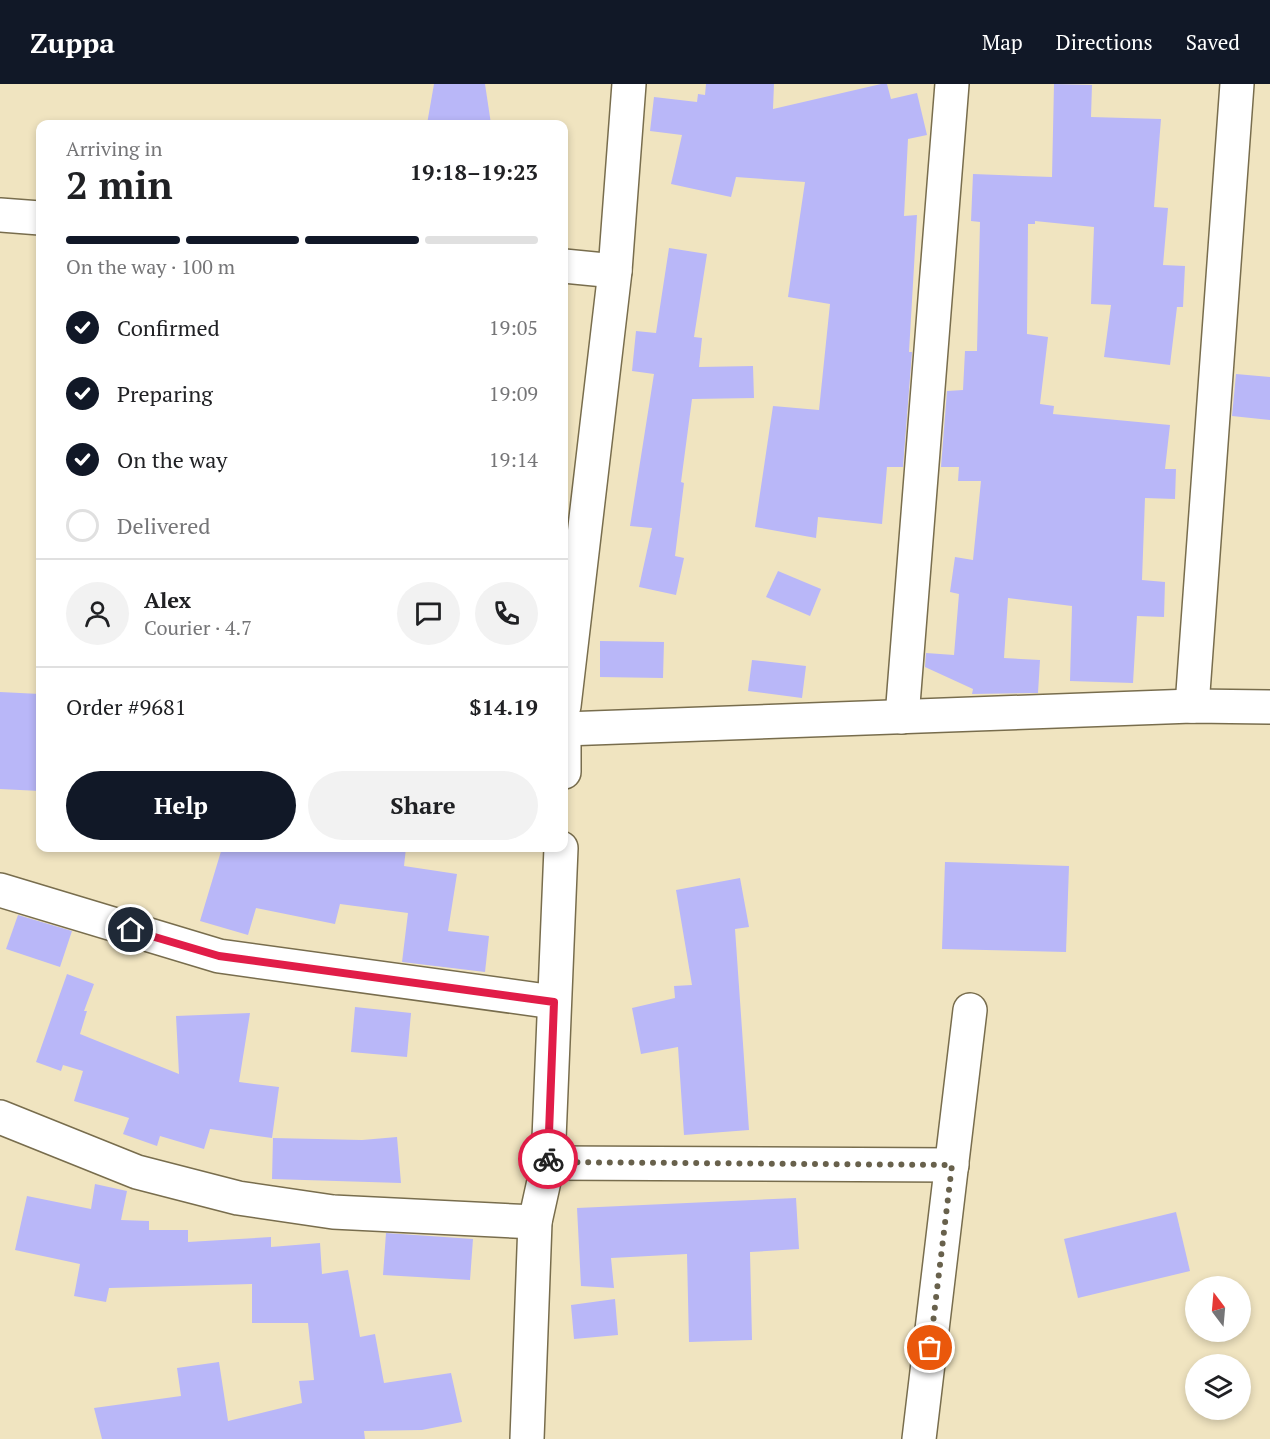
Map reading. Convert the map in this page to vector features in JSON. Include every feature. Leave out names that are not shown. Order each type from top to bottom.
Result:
[{"type":"street","points":[[568,672],[615,271],[629,84]]},
{"type":"street","points":[[902,717],[952,84]]},
{"type":"street","points":[[1192,706],[1238,84]]},
{"type":"street","points":[[0,214],[36,218]]},
{"type":"street","points":[[568,266],[615,271]]},
{"type":"street","points":[[568,750],[902,717],[1192,706],[1270,707]]},
{"type":"street","points":[[527,1439],[535,1222],[548,1162],[561,852]]},
{"type":"street","points":[[0,890],[219,956],[554,1002]]},
{"type":"street","points":[[919,1439],[970,1010]]},
{"type":"street","points":[[0,1117],[137,1172],[238,1198],[333,1212],[535,1222]]},
{"type":"street","points":[[548,1162],[952,1165]]},
{"type":"building","points":[[434,84],[485,84],[490,120],[428,120]]},
{"type":"building","points":[[706,84],[774,84],[773,109],[881,84],[887,84],[891,99],[917,93],[927,135],[908,139],[904,216],[917,215],[909,352],[912,352],[903,467],[887,467],[882,524],[818,517],[816,538],[755,527],[773,406],[819,410],[830,304],[788,297],[805,182],[736,177],[731,197],[671,184],[682,135],[650,131],[654,97],[697,102],[698,94],[705,95]]},
{"type":"building","points":[[1054,84],[1092,85],[1091,117],[1161,119],[1154,207],[1168,208],[1163,265],[1185,266],[1183,307],[1177,307],[1170,365],[1104,357],[1111,305],[1091,304],[1094,227],[1035,221],[1035,224],[1028,224],[1027,334],[1048,337],[1040,404],[1054,406],[1053,414],[1170,425],[1165,469],[1176,469],[1175,499],[1145,498],[1142,580],[1165,582],[1164,617],[1137,616],[1133,683],[1070,681],[1072,606],[1008,598],[1004,658],[1040,660],[1038,693],[972,694],[973,689],[925,667],[926,653],[954,655],[959,594],[950,592],[955,557],[973,560],[981,481],[958,481],[959,467],[941,467],[947,391],[963,390],[965,351],[977,351],[980,222],[971,221],[973,174],[1052,177]]},
{"type":"building","points":[[669,248],[707,254],[694,337],[702,338],[699,367],[753,366],[754,398],[692,399],[681,482],[684,483],[675,556],[684,558],[676,595],[639,587],[652,528],[630,526],[654,374],[632,371],[636,331],[656,333]]},
{"type":"building","points":[[1236,374],[1270,377],[1270,420],[1232,416]]},
{"type":"building","points":[[778,571],[821,589],[810,616],[766,597]]},
{"type":"building","points":[[600,641],[664,642],[663,678],[600,677]]},
{"type":"building","points":[[752,660],[806,666],[802,698],[748,691]]},
{"type":"building","points":[[0,692],[36,694],[36,791],[0,789]]},
{"type":"building","points":[[221,852],[406,852],[404,866],[457,874],[448,931],[489,936],[485,972],[402,962],[408,913],[340,904],[335,924],[256,908],[248,935],[200,921]]},
{"type":"building","points":[[945,862],[1069,866],[1066,952],[942,949]]},
{"type":"building","points":[[740,878],[749,927],[735,929],[749,1130],[684,1135],[678,1047],[641,1054],[632,1008],[675,998],[674,986],[692,985],[676,890]]},
{"type":"building","points":[[18,915],[72,931],[60,967],[6,949]]},
{"type":"building","points":[[67,974],[94,984],[84,1011],[87,1011],[80,1034],[179,1074],[176,1016],[250,1013],[239,1082],[279,1087],[272,1138],[210,1129],[204,1149],[160,1136],[157,1146],[123,1134],[129,1118],[74,1101],[83,1071],[63,1065],[61,1071],[36,1062]]},
{"type":"building","points":[[355,1007],[411,1013],[407,1057],[351,1052]]},
{"type":"building","points":[[397,1137],[401,1183],[272,1179],[273,1138],[362,1140]]},
{"type":"building","points":[[95,1184],[127,1191],[121,1220],[149,1221],[149,1230],[188,1230],[188,1242],[271,1237],[271,1247],[320,1243],[322,1274],[348,1270],[360,1337],[375,1334],[384,1383],[451,1373],[462,1422],[422,1430],[364,1431],[365,1439],[102,1439],[94,1408],[181,1396],[177,1368],[219,1362],[228,1421],[302,1403],[299,1381],[314,1380],[308,1323],[252,1323],[252,1284],[109,1288],[106,1302],[74,1296],[80,1264],[15,1250],[27,1196],[91,1209]]},
{"type":"building","points":[[796,1198],[799,1249],[750,1252],[752,1340],[689,1342],[687,1254],[611,1258],[614,1288],[581,1286],[577,1208]]},
{"type":"building","points":[[1176,1212],[1190,1271],[1078,1298],[1064,1239]]},
{"type":"building","points":[[386,1233],[473,1239],[470,1280],[383,1275]]},
{"type":"building","points":[[615,1299],[618,1335],[574,1339],[571,1305]]},
{"type":"way so far","points":[[548,1159],[548,1162],[952,1165],[930,1348]]},
{"type":"route","points":[[131,930],[219,956],[554,1002],[548,1159]]}]
